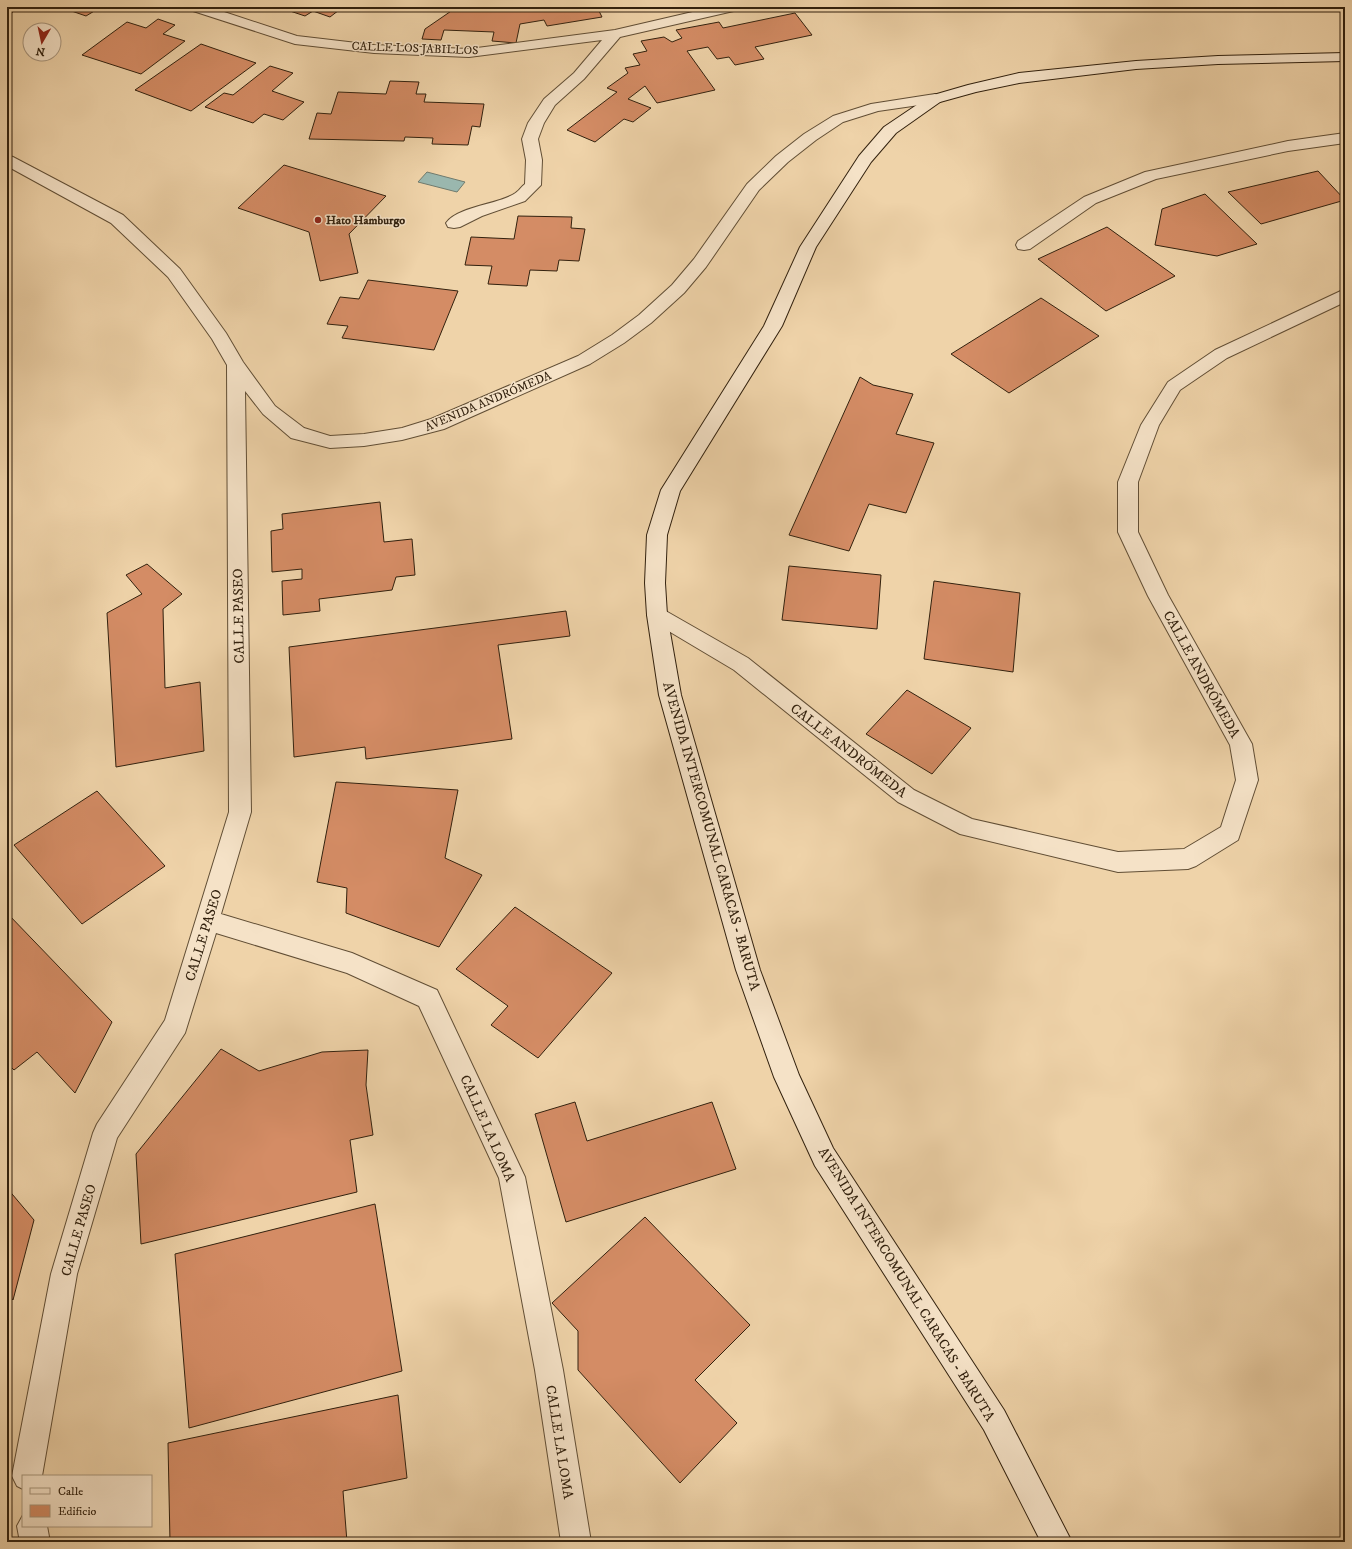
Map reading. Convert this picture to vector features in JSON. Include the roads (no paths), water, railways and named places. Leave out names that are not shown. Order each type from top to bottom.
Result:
[{"type":"street","name":"CALLE LOS JABILLOS","points":[[195,7],[295,40],[374,49],[469,53],[614,34],[733,7]]},
{"type":"street","points":[[454,223],[476,212],[519,198],[533,185],[534,160],[530,139],[536,123],[549,102],[579,76],[614,34]]},
{"type":"street","name":"AVENIDA INTERCOMUNAL CARACAS - BARUTA","points":[[1057,1542],[994,1420],[824,1157],[787,1077],[748,970],[670,695],[657,615],[655,583],[657,535],[671,490],[772,326],[808,247],[865,159],[890,130],[935,99],[972,88],[1019,78],[1136,64],[1345,57]]},
{"type":"street","name":"AVENIDA ANDRÓMEDA","points":[[7,160],[117,219],[174,273],[220,337],[236,365],[269,410],[298,433],[330,442],[364,440],[402,434],[437,424],[584,360],[618,339],[645,319],[678,289],[695,268],[753,187],[782,159],[810,137],[838,118],[876,107],[935,99]]},
{"type":"street","points":[[1024,245],[1090,200],[1151,175],[1288,146],[1345,138]]},
{"type":"street","name":"CALLE ANDRÓMEDA","points":[[657,615],[741,664],[906,796],[968,827],[1118,862],[1188,859],[1230,833],[1247,780],[1246,773],[1241,744],[1158,596],[1128,532],[1128,482],[1150,425],[1174,386],[1221,354],[1345,295]]},
{"type":"street","name":"CALLE PASEO","points":[[27,1475],[64,1274],[106,1133],[176,1025],[240,812],[236,365]]},
{"type":"street","name":"CALLE LA LOMA","points":[[208,920],[352,964],[428,998],[512,1177],[549,1370],[576,1542]]},
{"type":"street","points":[[32,1527],[35,1542]]},
{"type":"water","points":[[427,172],[465,182],[457,192],[418,182]]},
{"type":"place","name":"Hato Hamburgo","points":[[318,220]]}]
